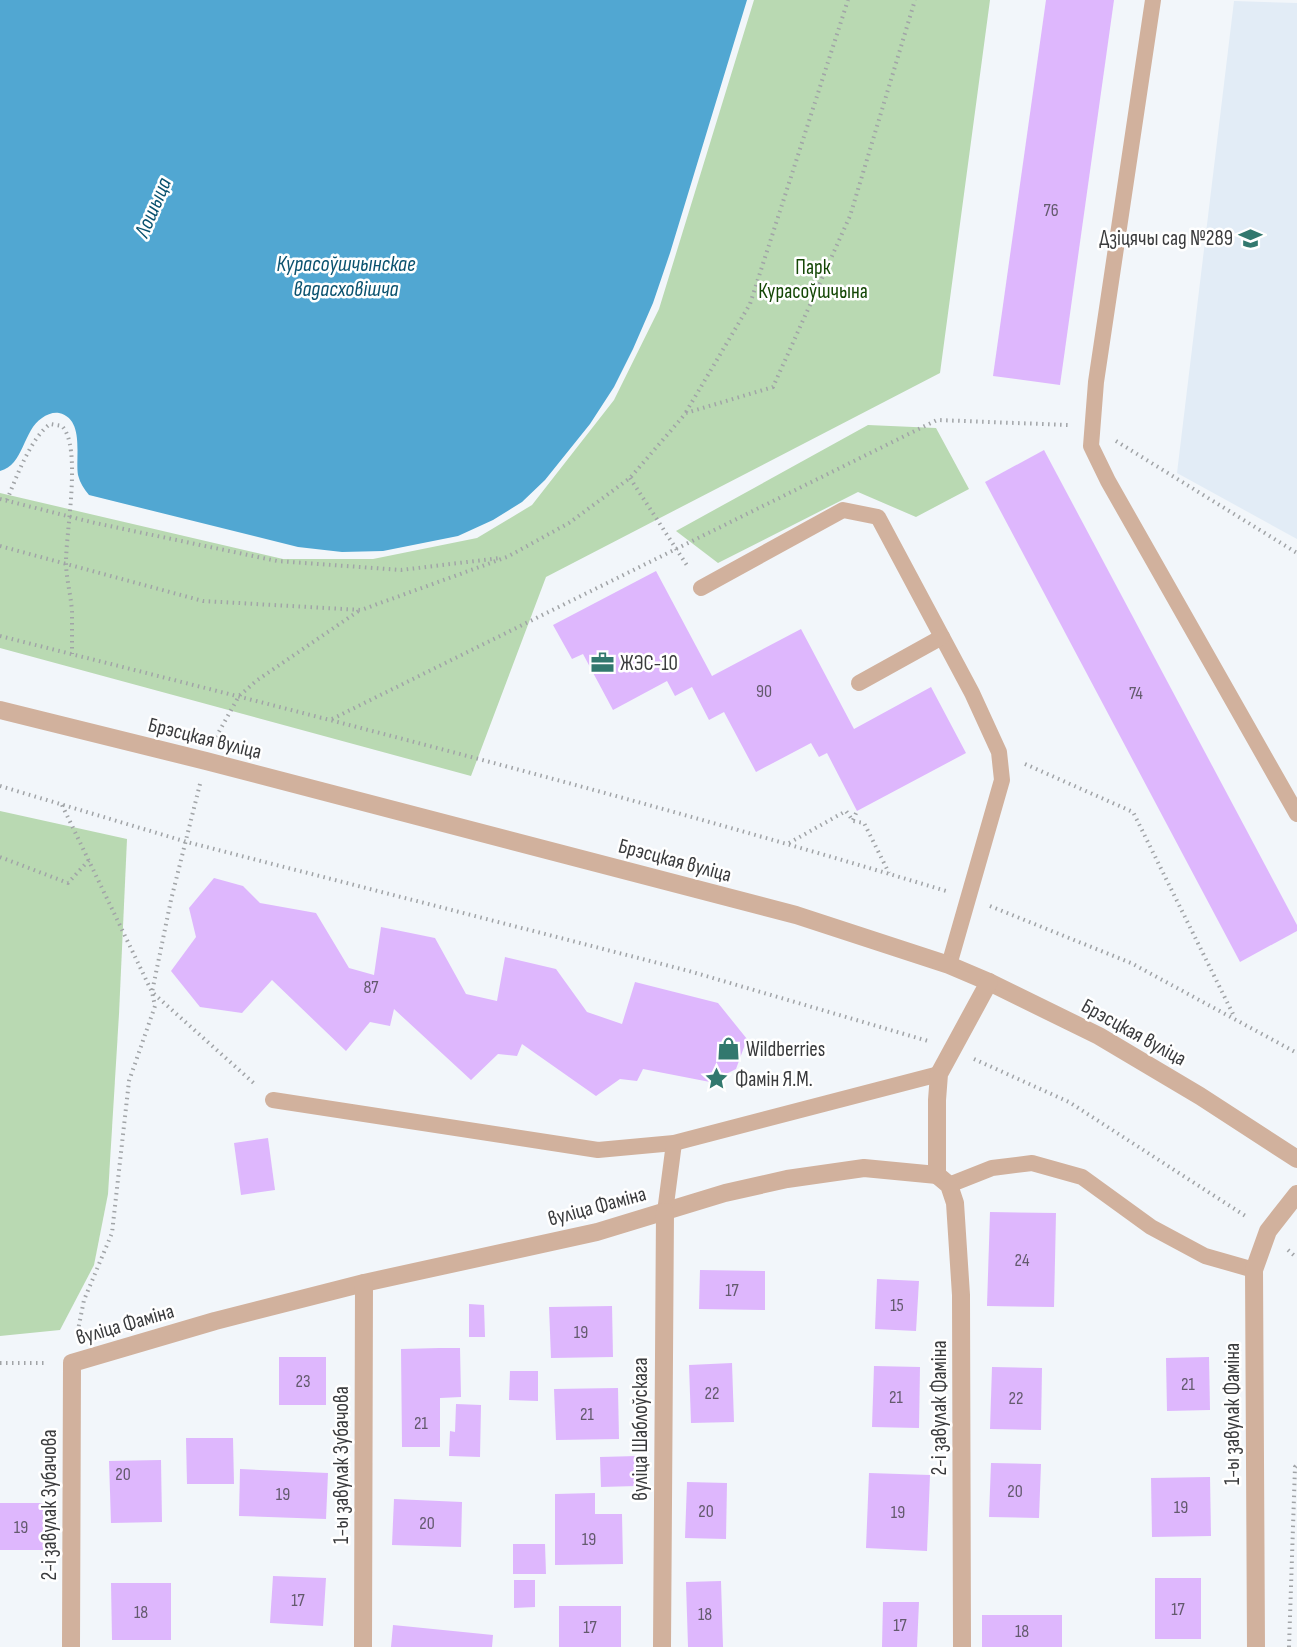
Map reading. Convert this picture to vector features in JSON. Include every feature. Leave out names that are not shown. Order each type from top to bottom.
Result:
[{"type":"street","name":"Брэсцкая вуліца","points":[[0,710],[206,761],[796,915],[949,965],[1099,1036],[1200,1096],[1297,1159]]},
{"type":"street","points":[[943,1180],[937,1100],[939,1074],[989,982]]},
{"type":"street","name":"вуліца Фаміна","points":[[72,1363],[215,1321],[364,1283],[597,1232],[725,1193],[787,1179],[864,1168],[943,1180]]},
{"type":"street","name":"2-і завулак Фаміна","points":[[943,1180],[956,1203],[961,1295],[962,1647]]},
{"type":"street","name":"1-ы завулак Фаміна","points":[[1256,1647],[1254,1270],[1268,1231],[1297,1194]]},
{"type":"street","name":"вуліца Шаблоўскага","points":[[662,1647],[664,1212]]},
{"type":"street","name":"1-ы завулак Зубачова","points":[[363,1647],[364,1283]]},
{"type":"street","name":"2-і завулак Зубачова","points":[[71,1647],[72,1363]]},
{"type":"lane","points":[[1153,0],[1096,382],[1091,446],[1108,481],[1297,814]]},
{"type":"lane","points":[[701,588],[843,510],[878,517],[972,693],[999,752],[1002,780],[949,965]]},
{"type":"lane","points":[[859,683],[942,637]]},
{"type":"lane","points":[[273,1100],[598,1150],[674,1143],[939,1074]]},
{"type":"lane","points":[[664,1212],[674,1143]]},
{"type":"lane","points":[[943,1180],[992,1168],[1032,1163],[1082,1177],[1151,1227],[1205,1256],[1254,1270]]},
{"type":"path","points":[[153,992],[171,900],[206,761],[218,732],[239,696],[256,681],[361,610],[507,557],[569,523],[630,478],[686,413],[750,304],[848,0]]},
{"type":"path","points":[[686,413],[773,387],[850,216],[915,0]]},
{"type":"path","points":[[332,720],[937,420],[1093,426],[1297,554]]},
{"type":"path","points":[[7,500],[20,469],[40,434],[50,424],[62,426],[69,437],[72,464],[66,563],[72,612],[72,654]]},
{"type":"path","points":[[630,478],[701,588]]},
{"type":"path","points":[[0,499],[277,561],[401,570],[507,557]]},
{"type":"path","points":[[0,546],[203,601],[361,610]]},
{"type":"path","points":[[0,636],[536,773],[788,843],[969,898],[1131,963],[1297,1053]]},
{"type":"path","points":[[999,752],[1133,812],[1235,1018]]},
{"type":"path","points":[[0,786],[187,842],[689,971],[954,1050],[1069,1102],[1268,1231],[1297,1258]]},
{"type":"path","points":[[0,1363],[72,1363],[84,1300],[112,1233],[129,1081],[155,1006],[153,992],[62,804]]},
{"type":"path","points":[[788,843],[846,810],[852,821]]},
{"type":"path","points":[[852,821],[857,811]]},
{"type":"path","points":[[852,821],[864,823],[889,873]]},
{"type":"path","points":[[0,859],[68,883],[89,860]]},
{"type":"path","points":[[153,992],[273,1100]]},
{"type":"path","points":[[1289,1647],[1295,1467],[1297,1465]]},
{"type":"shaded area","name":"Дзіцячы сад №289","points":[[1234,1],[1297,3],[1297,539],[1177,473]]},
{"type":"green space","name":"Парк Курасоўшчына","points":[[754,0],[990,0],[940,373],[546,577],[471,776],[0,648],[0,493],[283,559],[373,559],[477,538],[532,505],[614,400],[659,309]]},
{"type":"green space","points":[[868,425],[936,428],[969,489],[916,517],[858,492],[718,563],[676,531]]},
{"type":"green space","points":[[0,811],[127,839],[108,1194],[94,1265],[60,1330],[0,1336]]},
{"type":"water","name":"Курасоўшчынскае вадасховішча","points":[[0,0],[747,0],[653,303],[614,387],[590,424],[545,480],[522,502],[493,520],[458,536],[383,551],[342,552],[298,547],[89,495],[78,475],[76,431],[73,423],[59,413],[48,414],[36,423],[14,462],[0,471]]},
{"type":"building","points":[[1046,0],[1114,0],[1060,385],[993,376]]},
{"type":"building","points":[[1044,450],[1297,925],[1297,931],[1240,962],[985,482]]},
{"type":"building","points":[[656,571],[712,676],[801,629],[854,729],[931,687],[966,753],[857,811],[827,753],[819,757],[811,743],[756,772],[724,712],[709,720],[692,687],[675,696],[667,681],[613,710],[583,654],[572,659],[553,625]]},
{"type":"building","points":[[214,878],[243,886],[260,903],[316,913],[349,968],[374,975],[381,927],[435,938],[466,994],[497,1001],[505,957],[556,969],[587,1012],[622,1024],[635,982],[718,1003],[747,1039],[736,1069],[710,1082],[643,1069],[637,1081],[620,1079],[596,1096],[522,1044],[517,1056],[498,1054],[471,1080],[394,1009],[390,1026],[370,1022],[346,1051],[272,980],[242,1013],[200,1007],[171,971],[196,937],[189,908]]},
{"type":"building","points":[[268,1138],[275,1190],[241,1195],[234,1143]]},
{"type":"building","points":[[990,1212],[1056,1213],[1054,1307],[987,1306]]},
{"type":"building","points":[[700,1270],[765,1271],[765,1310],[699,1309]]},
{"type":"building","points":[[877,1279],[919,1281],[916,1331],[875,1329]]},
{"type":"building","points":[[469,1304],[484,1305],[485,1337],[469,1337]]},
{"type":"building","points":[[612,1306],[613,1357],[551,1358],[549,1307]]},
{"type":"building","points":[[460,1348],[461,1397],[440,1398],[440,1447],[402,1447],[401,1349]]},
{"type":"building","points":[[279,1357],[326,1357],[326,1405],[279,1405]]},
{"type":"building","points":[[1209,1357],[1210,1410],[1167,1411],[1166,1358]]},
{"type":"building","points":[[732,1363],[734,1422],[691,1423],[689,1365]]},
{"type":"building","points":[[874,1366],[920,1367],[919,1428],[872,1427]]},
{"type":"building","points":[[992,1367],[1042,1368],[1041,1430],[990,1429]]},
{"type":"building","points":[[510,1371],[538,1371],[538,1401],[509,1400]]},
{"type":"building","points":[[618,1388],[619,1439],[556,1440],[554,1389]]},
{"type":"building","points":[[456,1404],[481,1405],[480,1457],[449,1456],[450,1431],[455,1432]]},
{"type":"building","points":[[186,1438],[233,1438],[234,1484],[187,1484]]},
{"type":"building","points":[[637,1456],[637,1486],[601,1487],[600,1457]]},
{"type":"building","points":[[161,1460],[162,1522],[111,1523],[109,1461]]},
{"type":"building","points":[[991,1463],[1041,1464],[1039,1518],[989,1517]]},
{"type":"building","points":[[240,1469],[328,1473],[326,1519],[239,1516]]},
{"type":"building","points":[[869,1473],[930,1475],[927,1551],[866,1548]]},
{"type":"building","points":[[1210,1477],[1211,1536],[1152,1537],[1151,1478]]},
{"type":"building","points":[[687,1482],[727,1483],[726,1539],[685,1538]]},
{"type":"building","points":[[595,1493],[595,1514],[622,1514],[623,1564],[555,1565],[555,1494]]},
{"type":"building","points":[[394,1499],[462,1502],[461,1547],[392,1545]]},
{"type":"building","points":[[0,1503],[43,1503],[43,1550],[0,1550]]},
{"type":"building","points":[[513,1544],[545,1544],[546,1574],[513,1574]]},
{"type":"building","points":[[273,1576],[326,1578],[323,1626],[270,1623]]},
{"type":"building","points":[[1155,1578],[1201,1578],[1201,1639],[1155,1639]]},
{"type":"building","points":[[514,1580],[535,1580],[535,1607],[514,1608]]},
{"type":"building","points":[[721,1581],[723,1647],[688,1647],[686,1582]]},
{"type":"building","points":[[111,1583],[171,1583],[171,1640],[112,1640]]},
{"type":"building","points":[[883,1602],[919,1602],[917,1647],[882,1647]]},
{"type":"building","points":[[559,1606],[621,1606],[621,1647],[559,1647]]},
{"type":"building","points":[[982,1615],[1062,1615],[1062,1647],[982,1647]]},
{"type":"building","points":[[393,1625],[493,1635],[492,1647],[391,1647]]},
{"type":"place","name":"Дзіцячы сад №289","points":[[1251,238]]},
{"type":"place","name":"ЖЭС-10","points":[[602,663]]},
{"type":"place","name":"Wildberries","points":[[728,1049]]},
{"type":"place","name":"Фамін Я.М.","points":[[717,1079]]},
{"type":"water label","name":"Лошыца","points":[[152,207]]}]
